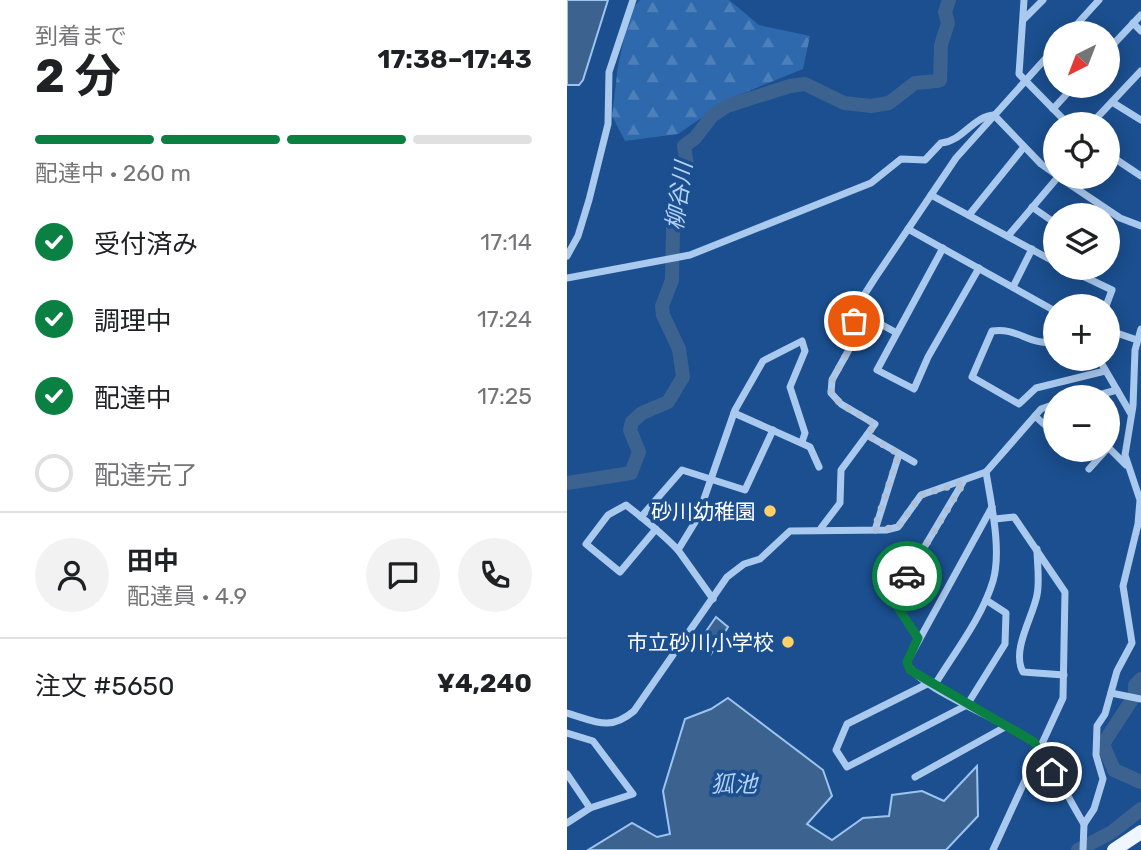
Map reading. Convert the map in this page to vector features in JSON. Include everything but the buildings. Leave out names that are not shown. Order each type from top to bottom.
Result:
[{"type":"main road","points":[[1114,850],[1141,832]]},
{"type":"street","points":[[567,256],[578,236],[589,200],[608,124],[609,72],[633,0]]},
{"type":"street","points":[[1024,0],[1019,74],[1056,112]]},
{"type":"street","points":[[1023,19],[1043,0]]},
{"type":"street","points":[[1080,21],[1099,0]]},
{"type":"street","points":[[1120,37],[1141,15]]},
{"type":"street","points":[[1133,23],[1141,31]]},
{"type":"street","points":[[821,528],[840,503],[841,470],[875,424],[841,404],[834,398],[830,387],[851,346],[857,311],[951,165],[1043,61]]},
{"type":"street","points":[[1102,112],[1141,71]]},
{"type":"street","points":[[1053,109],[1063,98]]},
{"type":"street","points":[[1112,102],[1141,120]]},
{"type":"street","points":[[994,115],[1043,164]]},
{"type":"street","points":[[567,278],[680,257],[870,183],[901,159],[925,160],[941,143],[949,143],[986,116],[994,115]]},
{"type":"street","points":[[969,215],[989,186],[1024,147]]},
{"type":"street","points":[[1120,162],[1141,176]]},
{"type":"street","points":[[1007,236],[1047,189]]},
{"type":"street","points":[[1076,189],[1120,218],[1141,226]]},
{"type":"street","points":[[931,195],[1043,256]]},
{"type":"street","points":[[1032,207],[1043,215]]},
{"type":"street","points":[[908,229],[1043,303]]},
{"type":"street","points":[[943,248],[895,332],[877,370],[914,389],[927,357],[979,268]]},
{"type":"street","points":[[1013,287],[1031,249]]},
{"type":"street","points":[[1091,280],[1112,290],[1110,294]]},
{"type":"street","points":[[857,311],[895,332]]},
{"type":"street","points":[[1043,343],[1038,344],[1007,328],[992,331],[972,377],[1019,404],[1036,388],[1105,371],[1114,385]]},
{"type":"street","points":[[1083,850],[1084,824],[1101,792],[1103,779],[1095,743],[1097,726],[1117,671],[1132,643],[1123,586],[1139,533],[1140,500],[1125,455],[1137,340],[1141,329]]},
{"type":"street","points":[[1120,334],[1137,340]]},
{"type":"street","points":[[678,550],[697,519],[734,413],[763,361],[802,341],[806,351],[790,387],[805,433],[802,442]]},
{"type":"street","points":[[1120,395],[1131,414]]},
{"type":"street","points":[[567,713],[603,724],[624,720],[634,711],[727,578],[744,564],[760,559],[790,531],[821,528],[874,530],[898,527],[921,495],[986,472],[1043,409]]},
{"type":"street","points":[[734,413],[810,447],[819,467]]},
{"type":"street","points":[[1035,416],[1043,423]]},
{"type":"street","points":[[641,517],[682,470],[745,490],[773,430]]},
{"type":"street","points":[[867,435],[914,462]]},
{"type":"street","points":[[874,530],[899,454]]},
{"type":"street","points":[[1120,460],[1129,468]]},
{"type":"street","points":[[1089,469],[1095,462]]},
{"type":"street","points":[[986,472],[995,519],[994,578],[986,600],[932,685],[847,724],[836,750],[847,767],[967,705],[1005,644],[1006,613],[986,600]]},
{"type":"street","points":[[918,638],[893,600],[964,482]]},
{"type":"street","points":[[656,529],[620,572],[586,544],[608,515],[626,505],[656,529],[678,550],[713,598]]},
{"type":"street","points":[[992,507],[907,662],[910,670],[932,685],[1034,742],[1084,824]]},
{"type":"street","points":[[993,850],[1063,698],[1065,593],[1014,517],[995,519]]},
{"type":"street","points":[[1037,548],[1037,593],[1023,643],[1020,666],[1023,672],[1064,675]]},
{"type":"street","points":[[1132,643],[1141,645]]},
{"type":"street","points":[[1111,693],[1141,699]]},
{"type":"street","points":[[915,777],[1005,727]]},
{"type":"street","points":[[567,733],[593,741],[633,794],[590,808],[567,823]]},
{"type":"street","points":[[567,774],[590,808]]},
{"type":"green space","points":[[640,0],[729,0],[759,25],[810,36],[803,69],[729,99],[678,134],[625,141],[612,116],[618,66],[630,11]]},
{"type":"water","points":[[567,0],[608,0],[583,80],[579,85],[567,85]]},
{"type":"water","points":[[716,617],[728,627],[711,654],[698,643]]},
{"type":"water","name":"狐池","points":[[728,698],[823,770],[832,796],[807,824],[832,840],[863,818],[889,816],[892,795],[922,791],[944,801],[977,766],[978,816],[946,850],[588,850],[632,823],[657,837],[670,834],[663,791],[685,719],[711,709]]},
{"type":"waterway","name":"柳谷川","points":[[567,483],[631,473],[639,452],[630,430],[632,422],[642,413],[668,402],[683,377],[679,349],[663,315],[662,306],[672,280],[673,228],[687,164],[684,146],[695,138],[712,116],[727,106],[790,86],[805,84],[844,103],[871,106],[889,103],[915,83],[940,80],[941,45],[948,23],[945,12],[949,0]]},
{"type":"waterway","points":[[1141,679],[1135,685],[1135,695],[1103,744],[1114,770],[1141,782]]},
{"type":"waterway","points":[[1078,850],[1112,832],[1141,809]]},
{"type":"way so far","points":[[854,321],[851,346],[832,380],[831,393],[841,404],[875,424],[867,435],[899,454],[874,530],[898,527],[921,495],[964,482],[907,576]]},
{"type":"place","name":"砂川幼稚園","points":[[770,511]]},
{"type":"place","name":"市立砂川小学校","points":[[788,642]]},
{"type":"route","points":[[907,576],[893,600],[918,638],[907,662],[910,670],[1034,742],[1052,772]]}]
